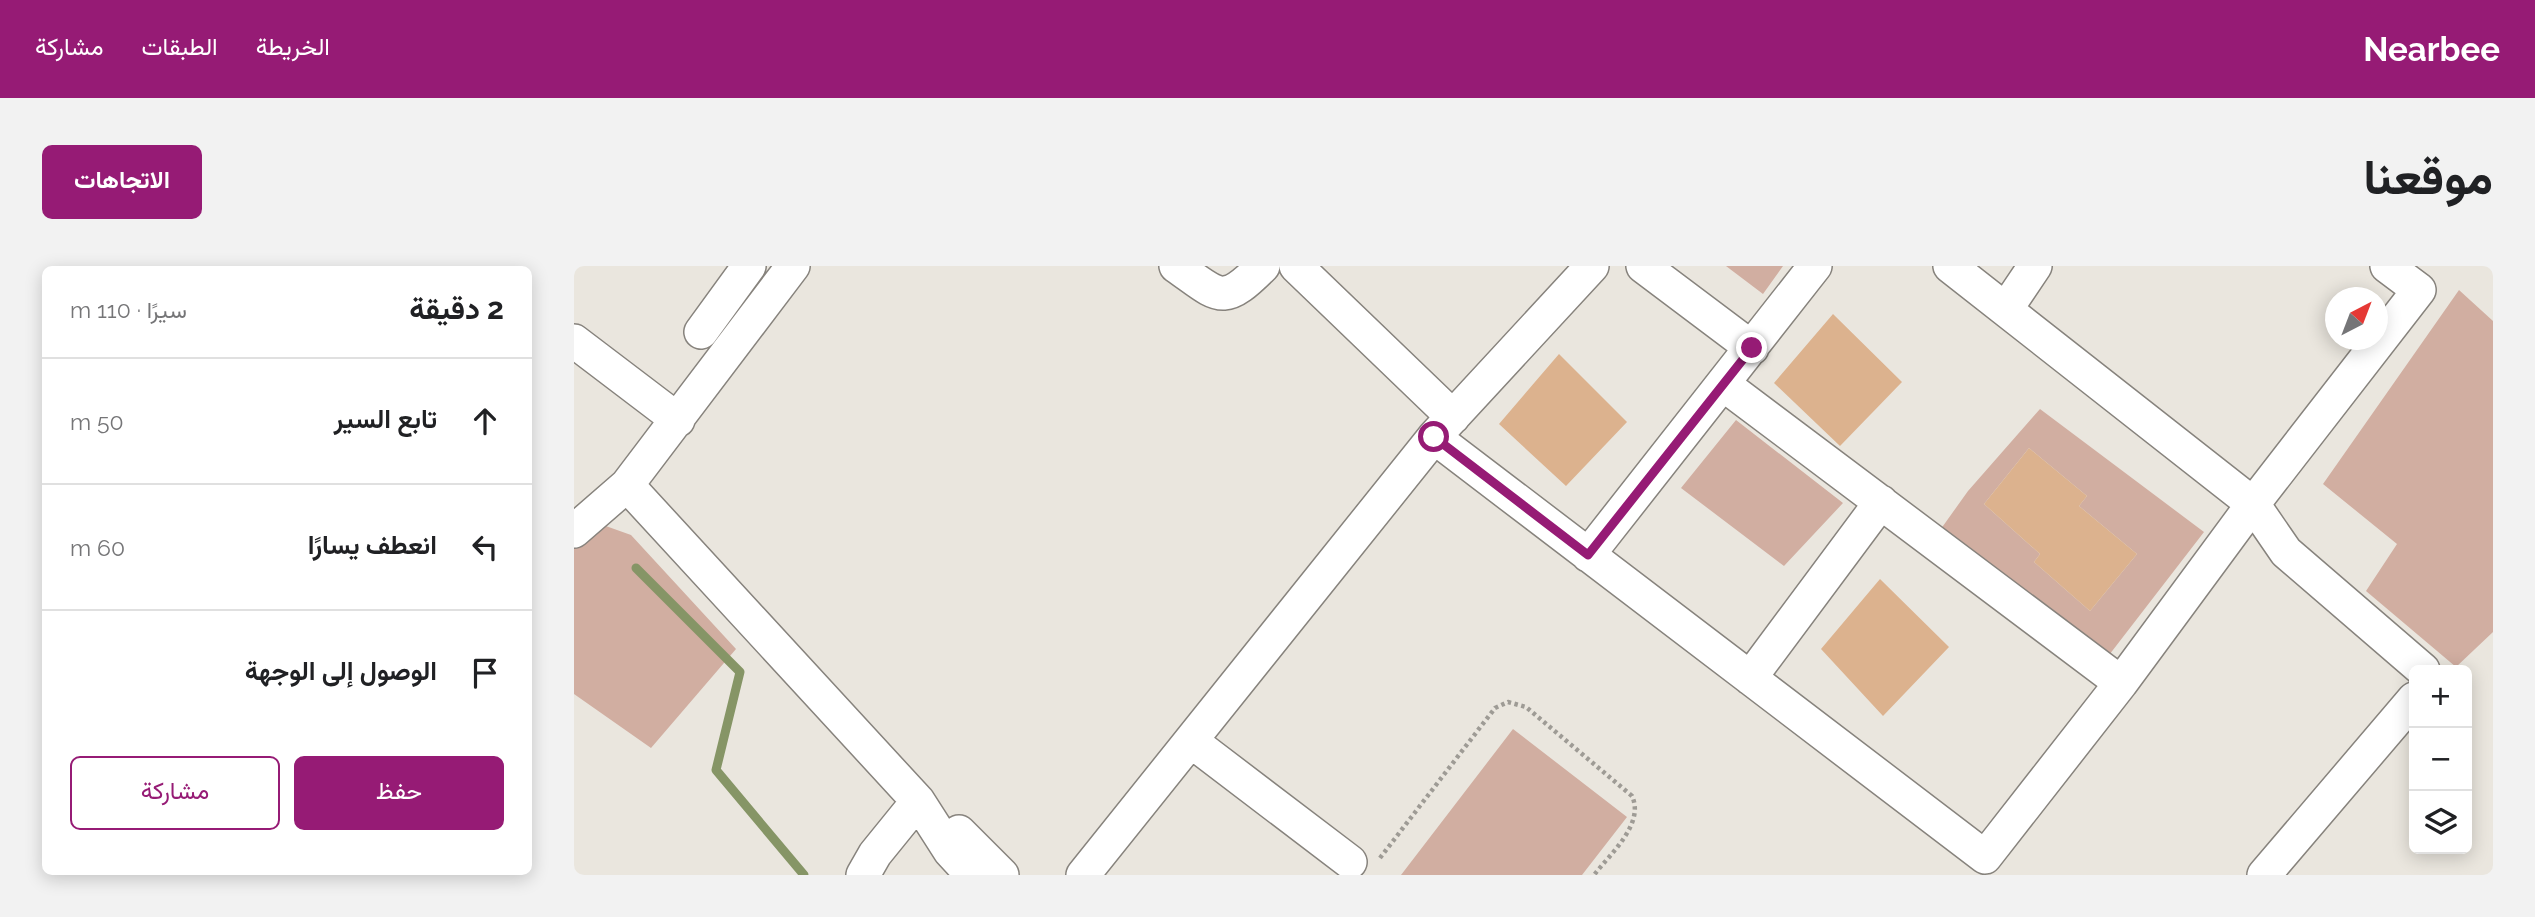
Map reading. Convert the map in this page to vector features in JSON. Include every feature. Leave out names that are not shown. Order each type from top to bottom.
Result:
[{"type":"street","points":[[574,531],[627,485],[793,266]]},
{"type":"street","points":[[1176,266],[1213,293],[1227,294],[1238,291],[1263,266]]},
{"type":"street","points":[[1296,266],[1443,427],[1588,555],[1750,678],[1980,866],[2121,683],[2253,504],[2419,290],[2387,266]]},
{"type":"street","points":[[1083,875],[1443,427],[1592,266]]},
{"type":"street","points":[[1643,266],[1752,348]]},
{"type":"street","points":[[1588,555],[1815,266]]},
{"type":"street","points":[[1950,266],[2253,504],[2286,552],[2417,665]]},
{"type":"street","points":[[2006,309],[2035,266]]},
{"type":"street","points":[[701,332],[738,270],[768,299]]},
{"type":"street","points":[[574,341],[678,420]]},
{"type":"street","points":[[1723,384],[2121,683]]},
{"type":"street","points":[[627,485],[918,801],[965,837],[1002,875]]},
{"type":"street","points":[[1750,678],[1881,502]]},
{"type":"street","points":[[2264,875],[2409,705]]},
{"type":"street","points":[[1191,741],[1362,863]]},
{"type":"street","points":[[863,875],[875,854],[918,801]]},
{"type":"street","points":[[918,801],[944,843],[972,875]]},
{"type":"path","points":[[1362,863],[1495,708],[1508,702],[1525,707],[1632,796],[1636,803],[1635,820],[1594,875]]},
{"type":"shaded area","points":[[1726,266],[1783,266],[1763,294]]},
{"type":"shaded area","points":[[2459,290],[2493,321],[2493,632],[2458,665],[2454,665],[2366,591],[2397,544],[2323,484]]},
{"type":"shaded area","points":[[2040,409],[2204,532],[2106,659],[1938,533],[1968,491]],"holes":[[[2029,448],[2087,496],[2079,506],[2137,554],[2090,611],[2034,562],[2040,554],[1984,504]]]},
{"type":"shaded area","points":[[1736,420],[1843,503],[1784,566],[1681,488]]},
{"type":"shaded area","points":[[589,520],[631,535],[736,649],[651,748],[574,694],[574,539]]},
{"type":"shaded area","points":[[1513,729],[1627,817],[1582,875],[1401,875]]},
{"type":"building","points":[[1833,314],[1902,382],[1840,446],[1774,383]]},
{"type":"building","points":[[1559,354],[1627,422],[1566,486],[1499,424]]},
{"type":"building","points":[[2029,448],[2087,496],[2079,506],[2137,554],[2090,611],[2034,562],[2040,554],[1984,504]]},
{"type":"building","points":[[1880,579],[1949,647],[1883,716],[1821,649]]},
{"type":"waterway","points":[[636,568],[740,672],[716,770],[804,875]]},
{"type":"route","points":[[1434,437],[1588,555],[1752,348]]}]
